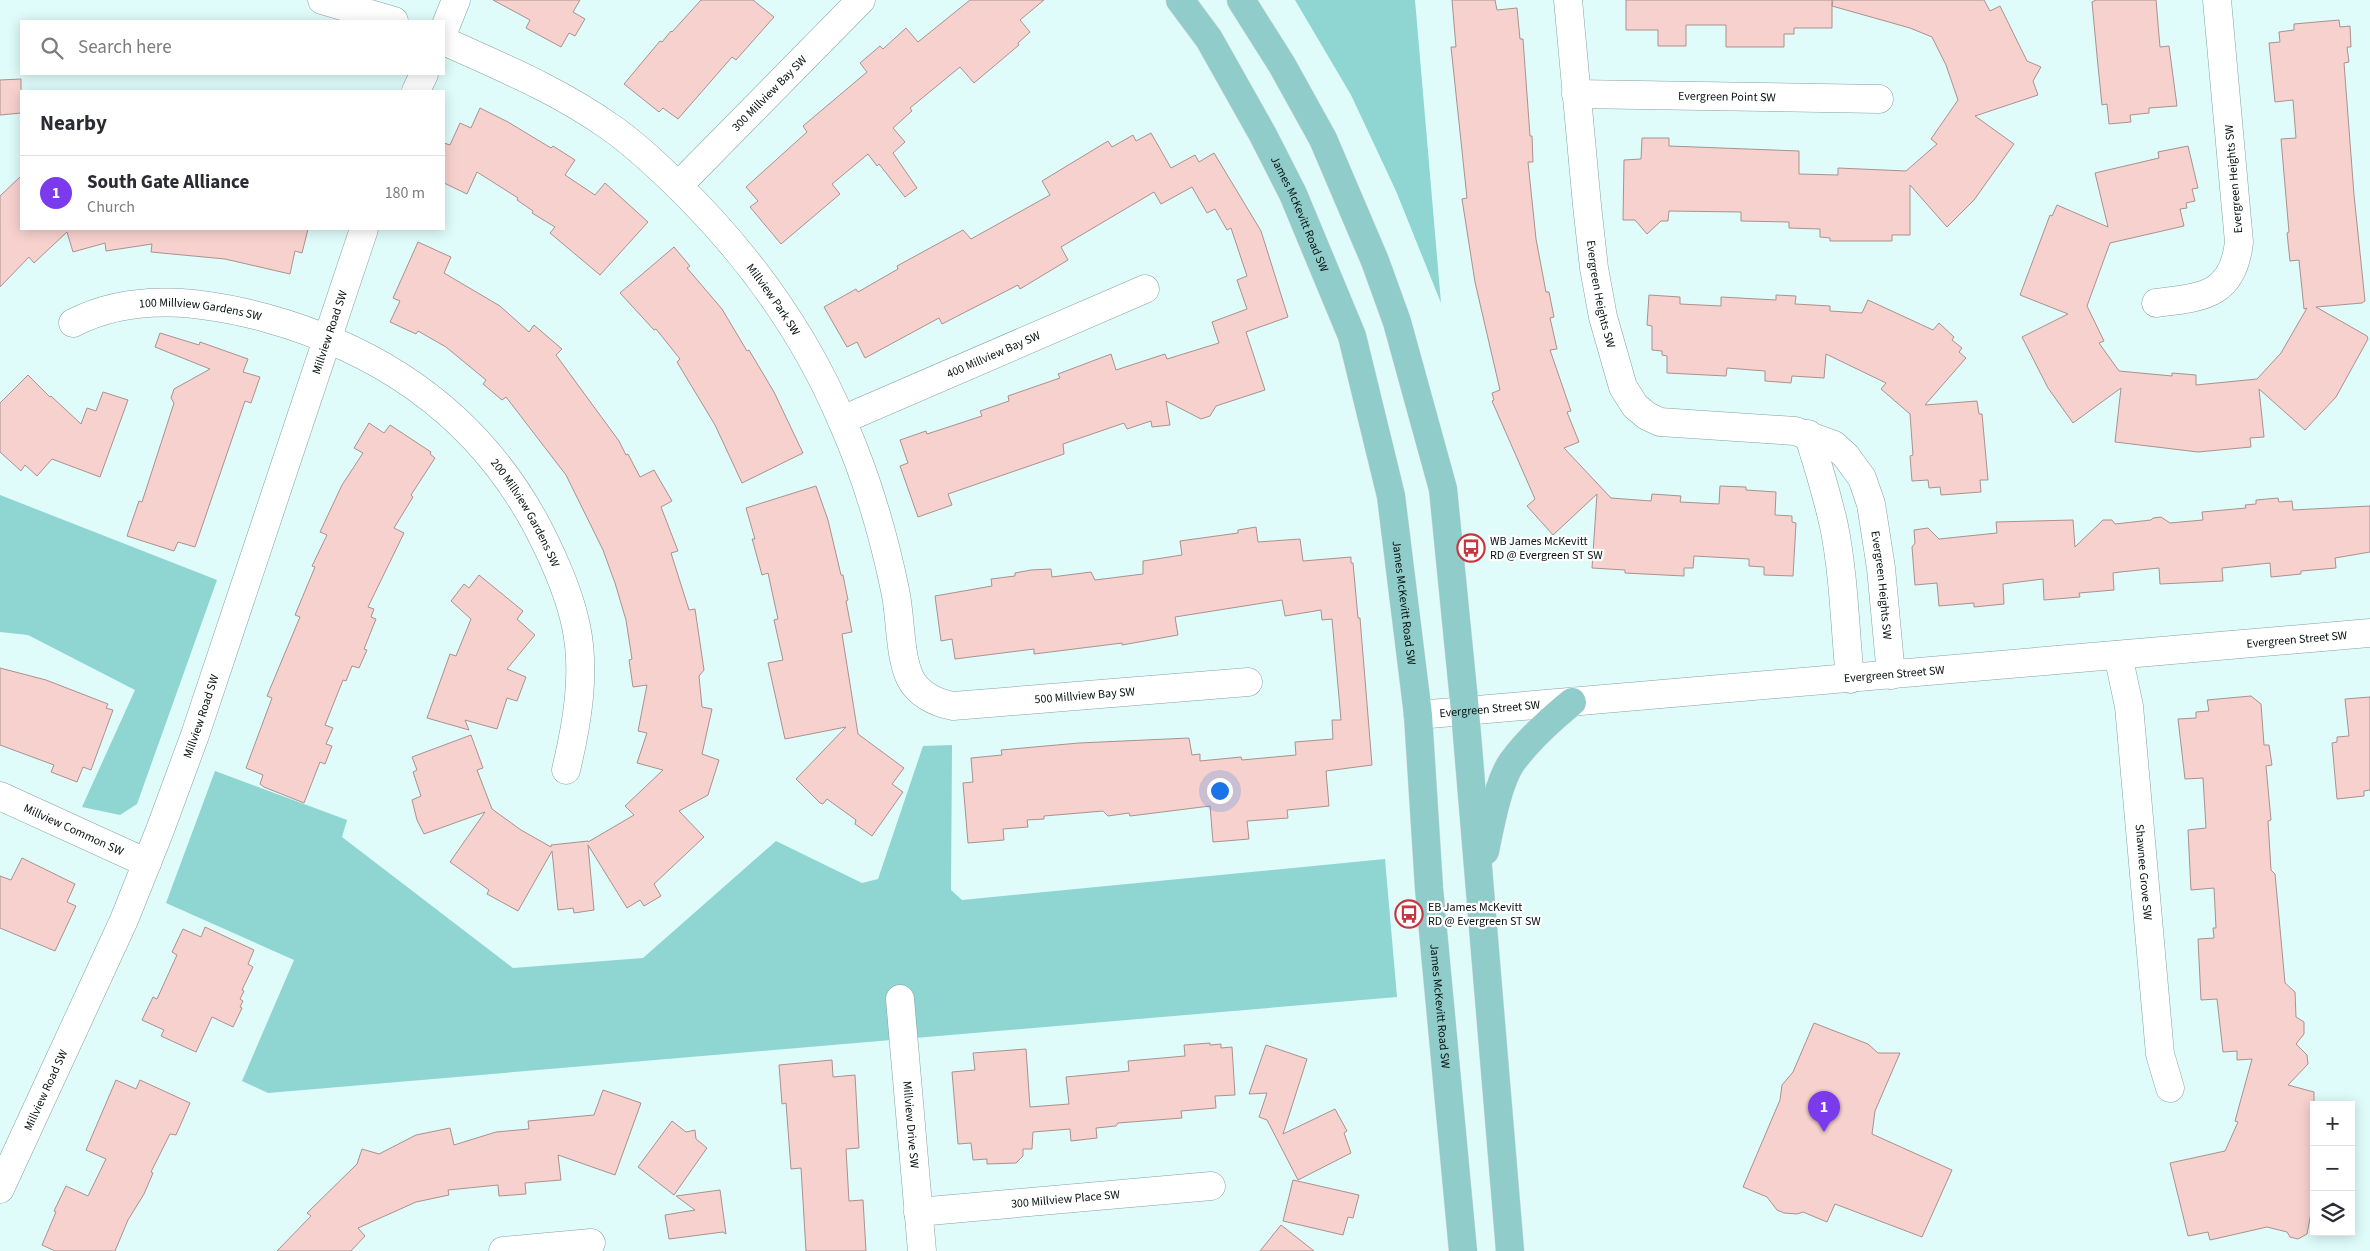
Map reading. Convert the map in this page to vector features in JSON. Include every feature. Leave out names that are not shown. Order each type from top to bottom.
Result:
[{"type":"main road","name":"James McKevitt Road SW","points":[[1180,0],[1208,39],[1268,143],[1293,194],[1352,336],[1391,496],[1418,715],[1429,888],[1463,1251]]},
{"type":"main road","points":[[1241,0],[1282,65],[1323,139],[1375,261],[1397,322],[1443,489],[1465,711],[1510,1251]]},
{"type":"main road","points":[[1479,880],[1496,803],[1511,764],[1546,723],[1572,702]]},
{"type":"street","points":[[322,0],[391,20]]},
{"type":"street","points":[[445,28],[456,0]]},
{"type":"street","name":"300 Millview Bay SW","points":[[678,186],[861,0]]},
{"type":"street","name":"Evergreen Heights SW","points":[[1568,0],[1594,268],[1603,317],[1623,387],[1635,406],[1647,416],[1660,422],[1794,431],[1808,434],[1834,445],[1840,451],[1856,469],[1868,491],[1881,568],[1891,675]]},
{"type":"street","name":"Evergreen Heights SW","points":[[2156,303],[2209,295],[2220,287],[2232,272],[2238,256],[2239,242],[2217,0]]},
{"type":"street","name":"Millview Park SW","points":[[445,41],[547,88],[611,127],[678,186],[712,220],[773,297],[801,339],[842,420],[871,498],[886,548],[896,593],[906,666],[911,680],[924,694]]},
{"type":"street","points":[[416,90],[424,75]]},
{"type":"street","name":"Evergreen Point SW","points":[[1576,94],[1879,99]]},
{"type":"street","name":"Millview Road SW","points":[[0,1189],[76,1026],[147,863],[195,735],[364,230]]},
{"type":"street","name":"400 Millview Bay SW","points":[[842,420],[1145,289]]},
{"type":"street","name":"100 Millview Gardens SW","points":[[73,323],[103,310],[132,303],[166,302],[205,305],[248,313],[292,325],[328,340]]},
{"type":"street","name":"200 Millview Gardens SW","points":[[328,340],[371,361],[413,385],[455,418],[486,449],[526,504],[551,552],[576,626],[580,684],[574,732],[566,770]]},
{"type":"street","points":[[1808,434],[1823,480],[1834,528],[1842,588],[1850,679]]},
{"type":"street","name":"Evergreen Street SW","points":[[1418,715],[2370,634]]},
{"type":"street","name":"Shawnee Grove SW","points":[[2118,655],[2128,706],[2160,1054],[2170,1088]]},
{"type":"street","name":"500 Millview Bay SW","points":[[924,694],[936,702],[953,706],[1248,682]]},
{"type":"street","name":"Millview Common SW","points":[[0,796],[147,863]]},
{"type":"street","name":"Millview Drive SW","points":[[900,999],[922,1251]]},
{"type":"street","name":"300 Millview Place SW","points":[[918,1212],[1211,1186]]},
{"type":"street","points":[[503,1251],[591,1243]]},
{"type":"shaded area","points":[[1295,0],[1415,0],[1441,303],[1396,191],[1351,95]]},
{"type":"shaded area","points":[[0,495],[217,580],[137,804],[120,815],[82,807],[135,690],[28,635],[0,632]]},
{"type":"shaded area","points":[[952,745],[951,890],[962,900],[1385,859],[1397,997],[268,1093],[242,1081],[294,960],[166,903],[215,771],[347,820],[342,837],[513,968],[643,958],[776,841],[862,883],[878,879],[923,746]]},
{"type":"building","points":[[493,0],[580,0],[573,12],[585,19],[575,36],[569,33],[561,47],[526,28],[530,20]]},
{"type":"building","points":[[701,0],[753,0],[774,17],[736,60],[732,57],[678,119],[663,108],[659,112],[624,84],[660,41],[662,42],[672,32]]},
{"type":"building","points":[[970,0],[1044,0],[1020,20],[1030,32],[1018,43],[1019,45],[974,83],[960,67],[910,108],[912,111],[893,128],[905,142],[893,153],[917,188],[905,197],[879,164],[877,166],[868,154],[832,184],[840,194],[781,244],[750,207],[758,201],[746,187],[807,132],[803,126],[867,72],[860,63],[880,46],[883,49],[906,28],[918,42]]},
{"type":"building","points":[[1452,0],[1495,0],[1497,10],[1517,8],[1520,39],[1523,39],[1530,136],[1532,136],[1533,162],[1528,162],[1536,239],[1546,292],[1549,292],[1554,317],[1550,318],[1557,349],[1550,350],[1571,411],[1567,412],[1579,442],[1564,448],[1611,498],[1651,501],[1652,494],[1681,496],[1680,502],[1719,504],[1720,486],[1746,487],[1746,490],[1776,492],[1775,515],[1792,516],[1792,522],[1796,523],[1793,576],[1764,575],[1764,567],[1749,566],[1749,559],[1694,556],[1693,568],[1684,568],[1684,576],[1625,573],[1625,570],[1592,568],[1597,494],[1553,535],[1527,506],[1535,499],[1492,401],[1494,400],[1492,393],[1500,390],[1475,282],[1462,199],[1467,198],[1451,47],[1456,47]]},
{"type":"building","points":[[1626,0],[1832,0],[1832,28],[1794,28],[1794,34],[1784,34],[1784,47],[1726,47],[1726,25],[1686,25],[1686,46],[1658,46],[1658,30],[1626,30]]},
{"type":"building","points":[[1833,0],[1984,0],[1990,11],[2000,6],[2027,61],[2041,67],[2033,81],[2038,95],[1975,116],[2014,144],[1974,200],[1947,227],[1910,185],[1910,235],[1892,235],[1892,241],[1830,241],[1830,238],[1820,237],[1820,229],[1789,228],[1789,222],[1741,221],[1741,212],[1669,211],[1668,221],[1661,221],[1647,234],[1635,220],[1623,220],[1624,160],[1641,159],[1642,138],[1669,138],[1669,146],[1799,151],[1799,174],[1838,175],[1838,168],[1906,171],[1937,144],[1931,139],[1958,100],[1946,65],[1932,37],[1910,28],[1832,6]]},
{"type":"building","points":[[2096,0],[2156,0],[2160,47],[2169,46],[2177,106],[2149,108],[2149,113],[2130,115],[2131,122],[2109,124],[2107,104],[2102,105],[2092,2]]},
{"type":"building","points":[[2339,20],[2340,27],[2350,26],[2351,47],[2347,47],[2349,62],[2344,63],[2354,195],[2365,301],[2362,303],[2316,307],[2367,336],[2368,339],[2336,397],[2305,430],[2259,389],[2264,437],[2250,438],[2251,447],[2198,452],[2115,442],[2121,388],[2073,423],[2048,388],[2022,337],[2068,314],[2020,295],[2050,215],[2052,216],[2057,205],[2108,227],[2095,173],[2159,158],[2158,152],[2188,146],[2198,188],[2192,189],[2195,201],[2186,203],[2187,208],[2180,209],[2184,226],[2110,243],[2087,306],[2104,341],[2099,343],[2119,371],[2172,376],[2172,373],[2196,375],[2196,385],[2257,379],[2281,353],[2307,308],[2304,309],[2299,260],[2290,261],[2287,233],[2289,232],[2281,139],[2296,138],[2293,100],[2275,102],[2269,43],[2280,42],[2279,32],[2294,30],[2294,24]]},
{"type":"building","points":[[21,79],[20,113],[0,115],[0,80]]},
{"type":"building","points":[[480,108],[508,122],[575,160],[565,175],[595,195],[605,183],[648,222],[600,275],[550,233],[555,227],[532,213],[533,211],[517,200],[518,198],[477,172],[467,194],[445,183],[445,143],[450,145],[460,123],[471,128]]},
{"type":"building","points":[[1151,133],[1171,168],[1195,155],[1199,162],[1214,153],[1261,231],[1288,317],[1246,332],[1265,390],[1216,406],[1210,416],[1201,419],[1166,401],[1170,425],[1152,427],[1151,421],[1127,429],[1124,423],[1063,444],[1064,454],[948,494],[952,505],[918,517],[900,466],[908,463],[900,440],[926,431],[927,434],[982,416],[980,411],[1009,401],[1008,396],[1060,378],[1058,374],[1111,354],[1116,370],[1165,354],[1167,359],[1219,343],[1212,322],[1247,309],[1237,280],[1247,276],[1231,228],[1227,230],[1215,209],[1207,213],[1192,187],[1161,204],[1154,192],[1061,247],[1068,260],[1020,289],[1018,285],[942,324],[939,318],[865,358],[857,342],[847,347],[824,307],[856,289],[858,292],[898,269],[897,266],[963,230],[971,239],[1050,195],[1042,181],[1108,141],[1112,147],[1133,135],[1136,141]]},
{"type":"building","points":[[20,177],[20,230],[308,230],[302,253],[295,251],[290,274],[225,259],[151,252],[152,244],[106,251],[105,243],[73,252],[67,232],[34,263],[29,257],[0,287],[0,196]]},
{"type":"building","points":[[418,242],[451,257],[444,273],[500,306],[529,332],[534,325],[562,349],[556,355],[619,441],[626,455],[628,454],[640,477],[654,470],[672,501],[661,507],[678,551],[671,553],[689,610],[695,609],[704,670],[699,676],[702,707],[712,709],[702,754],[719,760],[708,795],[679,811],[704,837],[654,884],[661,896],[644,906],[640,900],[627,908],[588,845],[594,910],[574,913],[573,908],[558,910],[552,851],[518,911],[487,894],[489,890],[450,862],[485,812],[424,834],[417,820],[412,800],[421,796],[413,772],[417,770],[412,757],[471,735],[483,768],[477,770],[492,809],[521,830],[551,847],[551,845],[588,842],[634,815],[625,806],[663,770],[637,763],[647,733],[638,731],[647,685],[633,687],[629,660],[632,659],[626,620],[615,583],[603,550],[566,475],[506,397],[502,400],[483,384],[486,380],[446,347],[418,331],[416,334],[390,322],[400,301],[393,298]]},
{"type":"building","points":[[674,247],[690,266],[687,268],[722,309],[747,351],[749,350],[774,392],[803,453],[742,483],[715,425],[677,362],[680,359],[656,329],[654,330],[620,293]]},
{"type":"building","points":[[1649,295],[1680,297],[1680,304],[1721,306],[1721,297],[1776,300],[1776,295],[1796,296],[1795,304],[1830,306],[1830,311],[1862,313],[1868,300],[1933,330],[1939,323],[1954,337],[1952,340],[1962,348],[1959,352],[1966,358],[1925,405],[1977,401],[1979,414],[1982,414],[1988,480],[1980,480],[1981,492],[1941,495],[1940,487],[1929,488],[1928,480],[1912,481],[1910,456],[1913,455],[1910,414],[1881,389],[1886,383],[1826,354],[1824,378],[1792,376],[1791,383],[1765,381],[1765,371],[1727,368],[1726,376],[1667,373],[1667,356],[1662,355],[1662,351],[1652,350],[1652,326],[1647,325]]},
{"type":"building","points":[[160,333],[199,345],[200,342],[248,359],[243,372],[260,377],[251,403],[245,401],[195,547],[178,542],[174,551],[127,536],[139,501],[142,502],[174,403],[171,398],[174,389],[210,369],[155,347]]},
{"type":"building","points":[[28,375],[81,424],[87,408],[96,411],[103,392],[128,400],[100,477],[52,459],[37,476],[25,465],[21,471],[0,452],[0,403]]},
{"type":"building","points":[[369,423],[384,433],[390,425],[431,452],[430,454],[435,458],[411,495],[413,497],[394,528],[404,533],[368,607],[374,609],[371,617],[376,619],[364,649],[367,650],[359,668],[352,666],[346,681],[343,680],[325,725],[333,728],[326,744],[332,746],[325,764],[320,762],[304,803],[264,787],[260,784],[263,775],[246,768],[272,698],[267,696],[300,617],[295,615],[315,567],[312,566],[327,535],[320,532],[342,485],[363,453],[354,448]]},
{"type":"building","points":[[816,486],[828,520],[848,600],[846,601],[852,632],[842,634],[858,734],[904,768],[892,784],[903,792],[872,836],[855,824],[856,820],[827,799],[823,804],[820,803],[796,779],[846,727],[785,739],[768,663],[783,660],[774,620],[778,619],[768,573],[762,575],[752,539],[755,539],[746,508]]},
{"type":"building","points":[[2278,498],[2279,502],[2292,501],[2293,510],[2370,506],[2370,552],[2335,558],[2336,568],[2301,571],[2301,574],[2271,577],[2270,563],[2222,568],[2223,581],[2160,584],[2159,568],[2113,573],[2114,590],[2079,593],[2080,597],[2044,600],[2043,579],[2003,584],[2004,604],[1974,607],[1974,603],[1939,606],[1937,583],[1915,585],[1912,547],[1915,543],[1914,530],[1928,528],[1939,539],[1997,533],[1996,522],[2073,520],[2075,547],[2103,520],[2112,520],[2115,524],[2161,517],[2170,523],[2203,520],[2202,512],[2246,508],[2245,505],[2256,504],[2256,500]]},
{"type":"building","points":[[1256,527],[1258,542],[1300,539],[1303,561],[1351,557],[1358,618],[1360,618],[1372,765],[1326,771],[1329,806],[1287,810],[1288,818],[1247,821],[1249,839],[1213,842],[1210,806],[1130,816],[1129,813],[1108,816],[1103,811],[1044,816],[1044,819],[1027,820],[1028,827],[1003,829],[1004,840],[968,843],[963,783],[973,782],[971,758],[1002,755],[1001,750],[1079,743],[1189,738],[1192,755],[1200,754],[1200,761],[1241,757],[1242,760],[1296,755],[1295,742],[1333,739],[1332,720],[1341,720],[1332,619],[1322,620],[1321,610],[1285,616],[1282,600],[1175,617],[1178,635],[1122,645],[1122,643],[1034,654],[1034,649],[955,659],[952,639],[941,641],[935,596],[992,586],[991,579],[1015,576],[1015,573],[1031,570],[1051,569],[1052,577],[1091,572],[1095,580],[1143,574],[1143,561],[1182,555],[1180,541],[1238,533],[1238,530]]},
{"type":"building","points":[[479,575],[523,611],[517,619],[535,635],[507,669],[526,677],[517,701],[507,698],[497,729],[465,720],[469,730],[427,718],[450,654],[456,656],[471,619],[451,601],[464,584],[469,588]]},
{"type":"building","points":[[0,668],[46,680],[108,704],[106,708],[113,710],[91,770],[83,767],[77,782],[51,772],[54,765],[0,745]]},
{"type":"building","points":[[2251,696],[2261,704],[2264,745],[2269,745],[2272,765],[2266,766],[2271,820],[2268,821],[2271,870],[2275,874],[2285,983],[2295,992],[2296,1017],[2304,1022],[2304,1034],[2296,1044],[2307,1055],[2308,1064],[2288,1085],[2314,1092],[2314,1101],[2310,1101],[2310,1218],[2307,1234],[2298,1239],[2290,1237],[2287,1232],[2267,1227],[2210,1240],[2208,1232],[2188,1236],[2170,1163],[2225,1151],[2238,1122],[2235,1121],[2252,1059],[2237,1060],[2237,1051],[2223,1052],[2217,999],[2201,1000],[2198,939],[2214,938],[2213,928],[2216,928],[2214,888],[2191,890],[2188,830],[2206,828],[2203,778],[2185,779],[2178,719],[2196,718],[2196,712],[2209,711],[2207,700]]},
{"type":"building","points":[[2370,697],[2370,790],[2364,791],[2364,796],[2337,799],[2332,743],[2337,742],[2337,737],[2349,736],[2345,699]]},
{"type":"building","points":[[22,858],[75,884],[67,902],[76,906],[55,951],[0,928],[0,876],[11,880]]},
{"type":"building","points":[[205,927],[254,950],[248,964],[253,967],[242,990],[244,991],[240,999],[243,1001],[240,1007],[242,1008],[233,1027],[212,1017],[196,1052],[161,1036],[164,1030],[142,1020],[153,997],[157,999],[177,955],[172,952],[183,929],[201,937]]},
{"type":"building","points":[[1814,1023],[1868,1044],[1878,1053],[1900,1053],[1875,1111],[1872,1134],[1952,1170],[1922,1237],[1835,1204],[1827,1222],[1803,1212],[1797,1214],[1784,1213],[1777,1210],[1767,1197],[1743,1187],[1780,1100],[1782,1085],[1793,1072]]},
{"type":"building","points":[[1210,1043],[1210,1045],[1221,1044],[1221,1048],[1232,1047],[1235,1095],[1215,1096],[1216,1108],[1181,1111],[1182,1118],[1118,1123],[1116,1126],[1096,1128],[1097,1138],[1071,1141],[1070,1129],[1033,1132],[1032,1149],[1023,1149],[1023,1156],[1016,1163],[987,1164],[987,1159],[973,1160],[971,1143],[958,1144],[952,1072],[975,1070],[973,1053],[1026,1049],[1030,1107],[1069,1104],[1066,1077],[1129,1071],[1128,1061],[1185,1056],[1184,1045]]},
{"type":"building","points":[[1266,1045],[1307,1059],[1283,1134],[1335,1109],[1347,1131],[1344,1133],[1351,1153],[1298,1180],[1267,1120],[1259,1117],[1267,1093],[1249,1094]]},
{"type":"building","points":[[832,1060],[833,1077],[855,1075],[859,1148],[846,1149],[849,1201],[863,1200],[866,1251],[806,1251],[801,1168],[791,1169],[786,1103],[782,1104],[779,1065]]},
{"type":"building","points":[[116,1080],[136,1089],[140,1080],[190,1103],[176,1135],[170,1134],[151,1172],[153,1173],[144,1194],[128,1220],[115,1251],[55,1251],[42,1245],[56,1212],[54,1211],[66,1186],[88,1196],[106,1159],[86,1150]]},
{"type":"building","points":[[603,1090],[641,1103],[615,1175],[558,1155],[561,1180],[525,1183],[526,1194],[499,1196],[498,1185],[448,1190],[449,1195],[416,1202],[358,1228],[365,1236],[351,1251],[277,1251],[311,1216],[307,1213],[357,1164],[362,1149],[379,1154],[416,1135],[450,1128],[454,1145],[496,1132],[529,1129],[528,1121],[594,1115]]},
{"type":"building","points":[[672,1121],[686,1132],[695,1130],[696,1139],[707,1148],[674,1195],[638,1167]]},
{"type":"building","points":[[1293,1180],[1359,1195],[1353,1218],[1348,1217],[1343,1235],[1283,1221]]},
{"type":"building","points":[[720,1190],[726,1234],[723,1232],[669,1239],[665,1215],[695,1210],[676,1196]]},
{"type":"building","points":[[1281,1225],[1314,1251],[1260,1251]]},
{"type":"place","name":"WB James McKevitt RD @ Evergreen ST SW","points":[[1471,548]]},
{"type":"place","name":"EB James McKevitt RD @ Evergreen ST SW","points":[[1409,914]]},
{"type":"place","name":"South Gate Alliance","points":[[1824,1132]]}]
